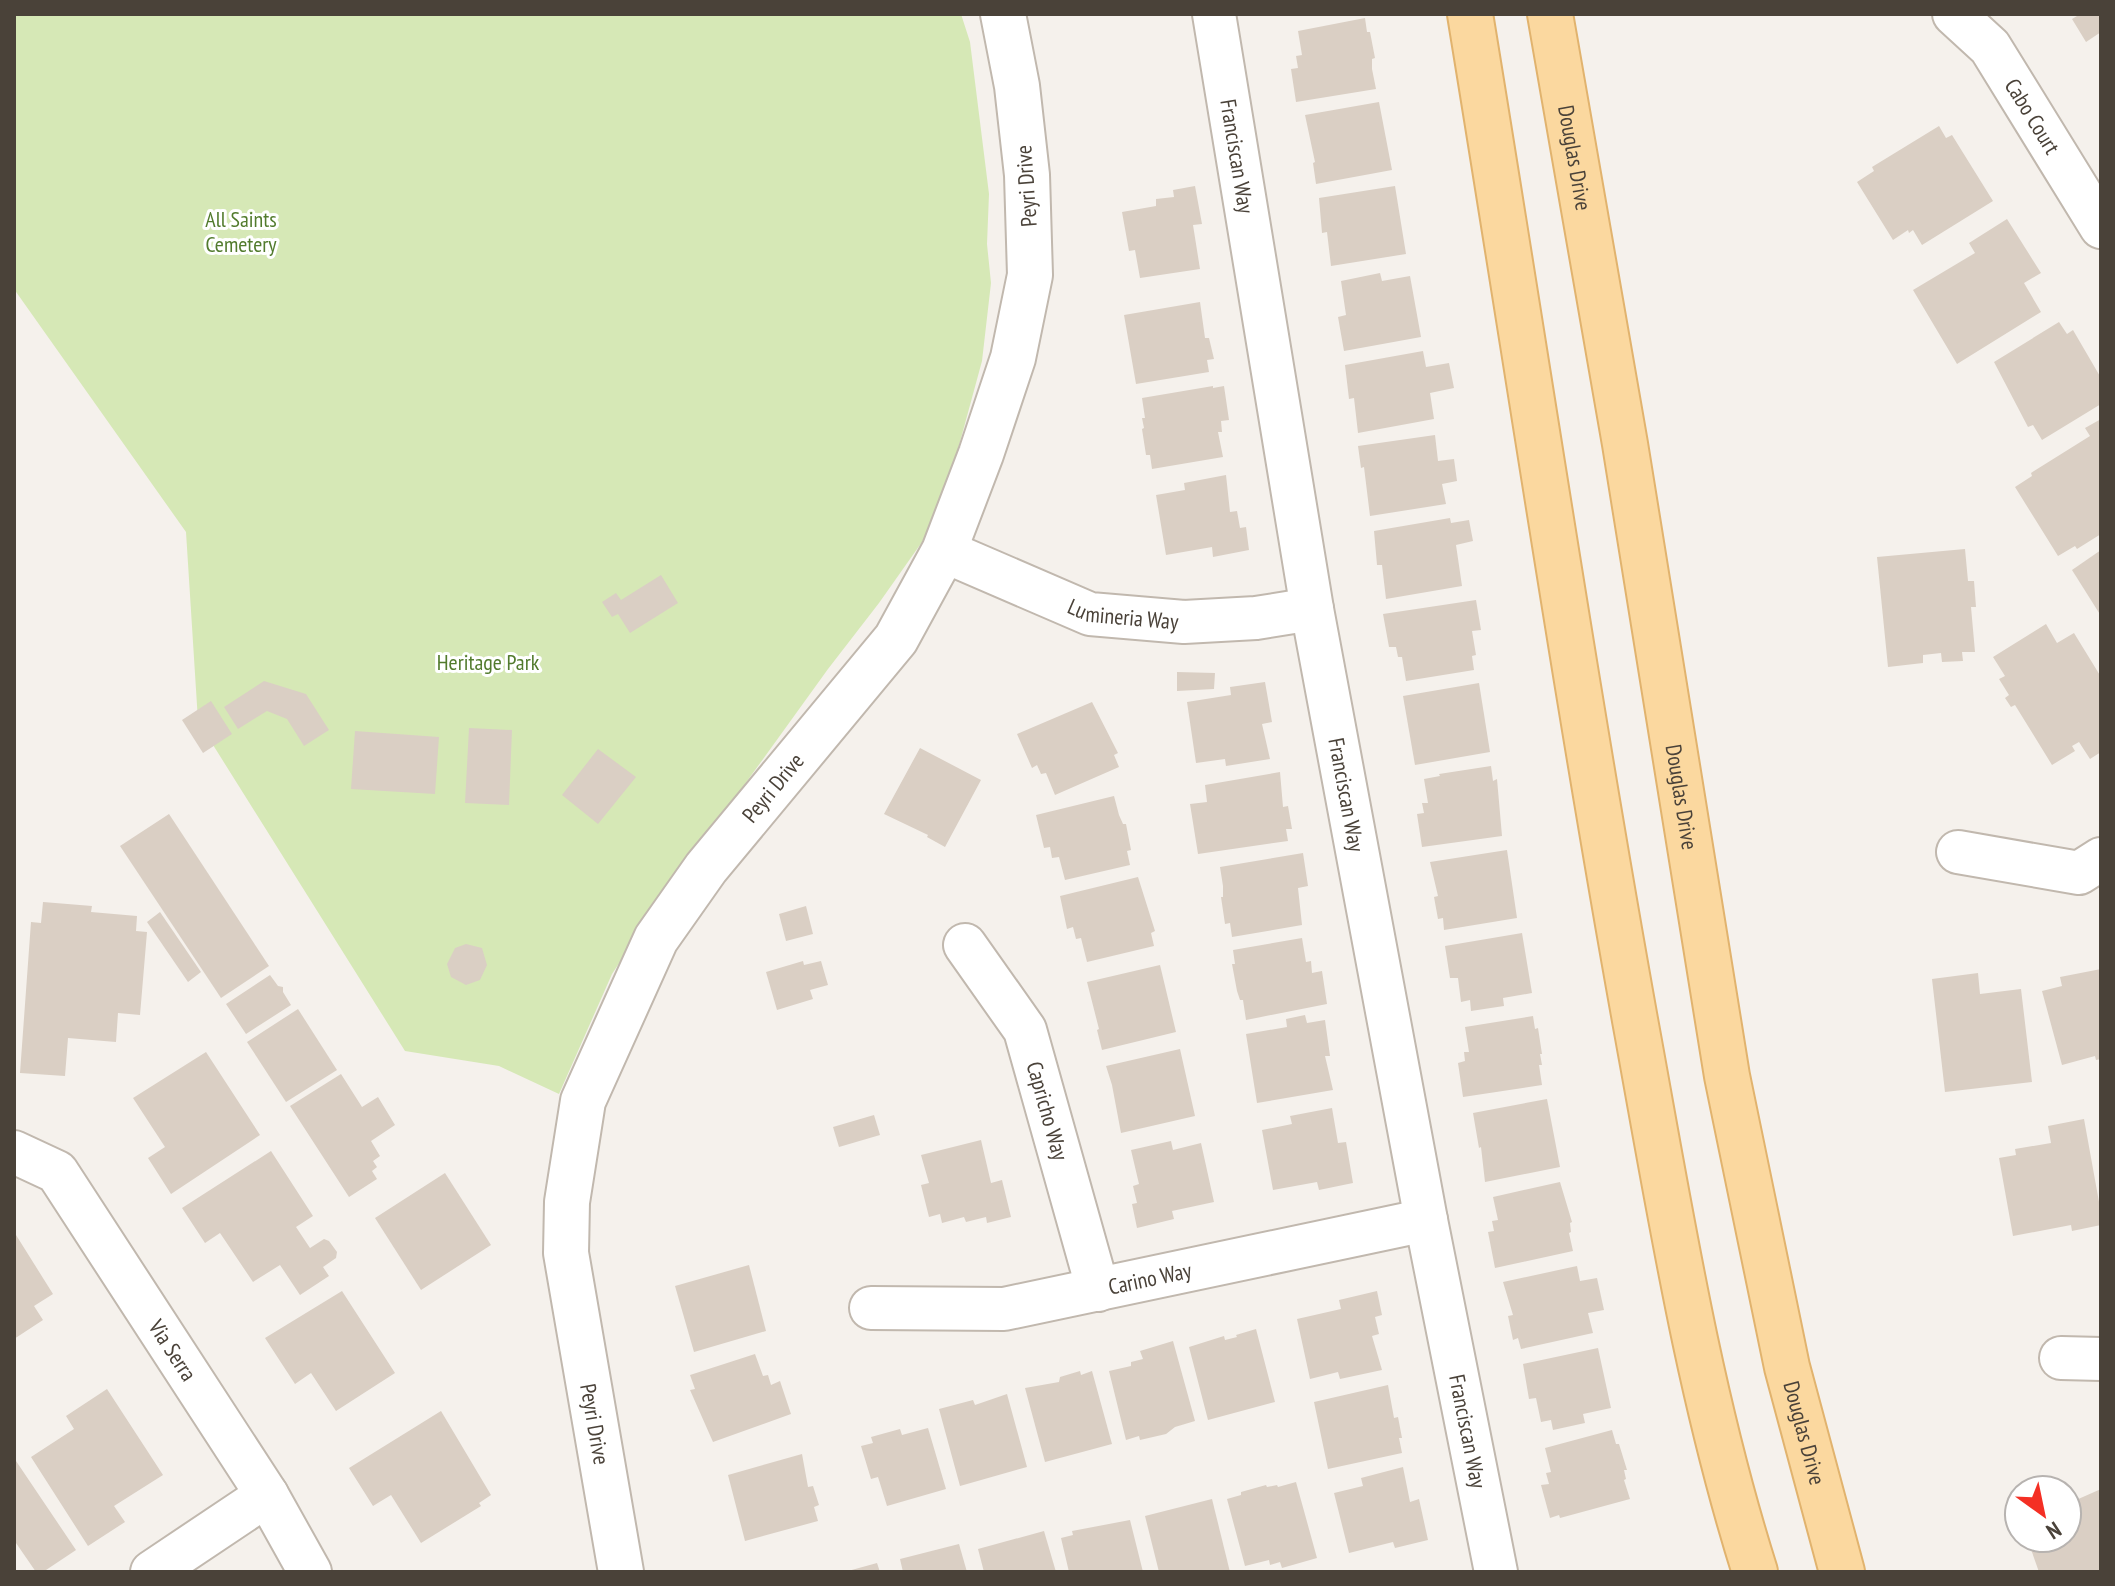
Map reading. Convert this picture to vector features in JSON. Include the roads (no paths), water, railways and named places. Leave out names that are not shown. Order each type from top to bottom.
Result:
[{"type":"main road","points":[[1470,14],[1604,848],[1683,1285],[1733,1503],[1755,1572]]},
{"type":"main road","name":"Douglas Drive","points":[[1550,14],[1627,460],[1727,1076],[1787,1367],[1842,1572]]},
{"type":"street","name":"Peyri Drive","points":[[621,1572],[566,1253],[567,1202],[583,1101],[656,939],[716,856],[896,639],[944,551],[1013,358],[1030,275],[1027,175],[1017,86],[1003,14]]},
{"type":"street","name":"Franciscan Way","points":[[1214,14],[1312,609],[1426,1220],[1496,1572]]},
{"type":"street","name":"Cabo Court","points":[[1954,14],[1990,47],[2101,227]]},
{"type":"street","name":"Lumineria Way","points":[[944,551],[1090,614],[1184,622],[1256,618],[1312,609]]},
{"type":"street","points":[[1958,852],[2079,873],[2101,859]]},
{"type":"street","name":"Capricho Way","points":[[965,945],[1025,1030],[1098,1290]]},
{"type":"street","name":"Via Serra","points":[[14,1152],[57,1172],[267,1495],[310,1572]]},
{"type":"street","name":"Carino Way","points":[[871,1308],[1004,1309],[1426,1220]]},
{"type":"street","points":[[152,1572],[267,1495]]},
{"type":"park label","name":"All Saints Cemetery","points":[[241,232]]},
{"type":"park label","name":"Heritage Park","points":[[488,662]]}]
